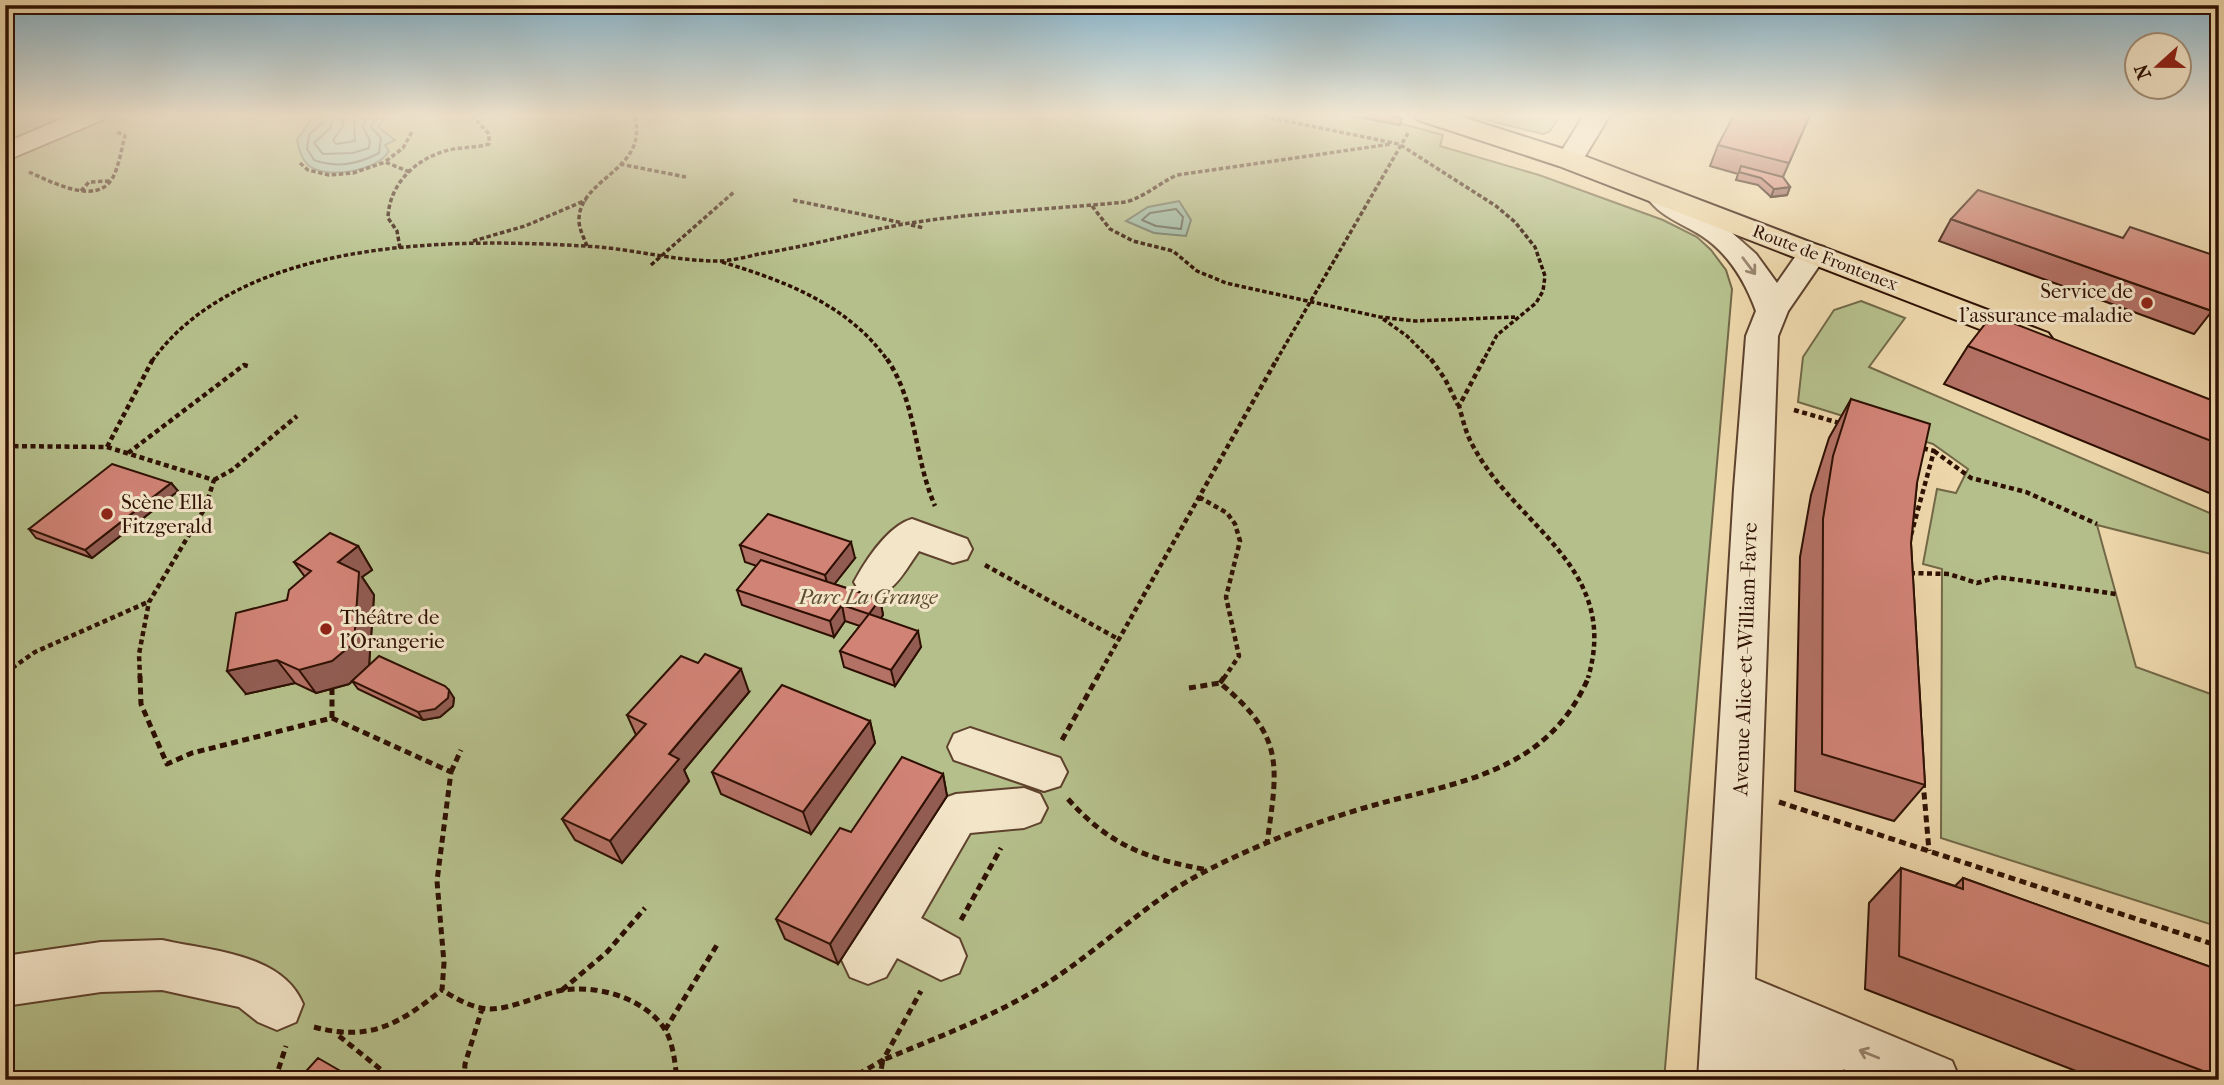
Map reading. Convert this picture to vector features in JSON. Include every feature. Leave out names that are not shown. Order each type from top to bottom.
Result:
[{"type":"main road","name":"Route de Frontenex","points":[[1584,166],[2066,351]]},
{"type":"street","points":[[1658,194],[1685,218],[1712,230],[1745,260],[1761,282],[1772,311]]},
{"type":"street","name":"Avenue Alice-et-William-Favre","points":[[1728,1040],[1752,489],[1762,336],[1772,311],[1812,253]]},
{"type":"street","points":[[874,582],[897,528],[953,549]]},
{"type":"street","points":[[970,747],[1034,790]]},
{"type":"street","points":[[941,956],[878,943],[956,814],[1034,790]]},
{"type":"street","points":[[5,981],[101,967],[162,965],[251,985],[277,1004]]},
{"type":"street","points":[[1728,1040],[1820,1080]]},
{"type":"street","points":[[1728,1040],[1933,1080]]},
{"type":"path","points":[[30,166],[22,169],[81,191],[104,187],[111,182],[116,166]]},
{"type":"path","points":[[302,166],[305,169],[324,174],[364,170],[375,166]]},
{"type":"path","points":[[394,166],[410,172]]},
{"type":"path","points":[[401,248],[397,231],[387,212],[393,194],[410,172],[420,166]]},
{"type":"path","points":[[587,246],[580,226],[580,215],[587,200],[619,166]]},
{"type":"path","points":[[628,166],[686,177]]},
{"type":"path","points":[[718,261],[810,246],[905,224],[1093,206],[1146,196],[1162,182],[1177,175],[1244,166]]},
{"type":"path","points":[[879,1080],[883,1060],[1387,166]]},
{"type":"path","points":[[1433,166],[1496,206],[1515,222],[1535,247],[1545,276],[1543,291],[1536,303],[1497,335],[1459,406]]},
{"type":"path","points":[[81,191],[85,184],[94,180],[111,182]]},
{"type":"path","points":[[651,265],[734,192]]},
{"type":"path","points":[[465,243],[525,226],[587,200]]},
{"type":"path","points":[[793,200],[924,228]]},
{"type":"path","points":[[1093,206],[1110,229],[1133,241],[1173,251],[1204,275],[1380,317],[1455,321],[1516,317]]},
{"type":"path","points":[[107,447],[138,384],[161,349],[213,302],[259,279],[285,270],[341,257],[401,248],[465,243],[587,246],[718,261],[785,281],[826,302],[856,327],[886,358],[906,396],[926,489],[953,549],[1030,588],[1073,618],[1119,640]]},
{"type":"path","points":[[848,1080],[883,1060],[1007,1007],[1061,974],[1145,911],[1208,870],[1267,843],[1391,800],[1480,779],[1520,758],[1549,736],[1573,710],[1592,667],[1594,642],[1592,611],[1566,553],[1494,478],[1472,447],[1450,384],[1421,348],[1380,317]]},
{"type":"path","points":[[127,453],[244,365],[251,367]]},
{"type":"path","points":[[1790,408],[1856,428]]},
{"type":"path","points":[[297,416],[232,470],[214,480],[205,508],[149,602],[139,653],[141,704],[167,764],[192,754],[332,718],[451,772]]},
{"type":"path","points":[[5,446],[107,447],[214,480]]},
{"type":"path","points":[[1921,447],[1934,451],[1971,478],[2026,492],[2097,524]]},
{"type":"path","points":[[1910,540],[1934,451]]},
{"type":"path","points":[[1199,497],[1227,513],[1235,524],[1240,541],[1226,597],[1239,656],[1220,683]]},
{"type":"path","points":[[1908,563],[1909,584]]},
{"type":"path","points":[[1909,573],[1949,574],[1977,583],[1998,577],[2116,594]]},
{"type":"path","points":[[5,673],[46,647],[149,602]]},
{"type":"path","points":[[1189,688],[1220,683],[1246,702],[1262,722],[1273,746],[1277,775],[1267,843]]},
{"type":"path","points":[[332,688],[332,718]]},
{"type":"path","points":[[277,1004],[308,1025],[338,1035],[361,1035],[392,1025],[442,990],[446,967],[439,931],[437,881],[451,772],[461,750]]},
{"type":"path","points":[[1923,774],[1928,851]]},
{"type":"path","points":[[1034,790],[1111,840],[1161,861],[1208,870]]},
{"type":"path","points":[[1778,801],[2219,946]]},
{"type":"path","points":[[562,990],[607,952],[645,908]]},
{"type":"path","points":[[665,1030],[717,945]]},
{"type":"path","points":[[442,990],[482,1009],[562,990],[587,987],[610,994],[655,1018],[665,1030],[673,1047],[677,1080]]},
{"type":"path","points":[[275,1080],[287,1042],[277,1004]]},
{"type":"path","points":[[464,1080],[465,1064],[482,1009]]},
{"type":"path","points":[[338,1035],[394,1080]]},
{"type":"green space","name":"Parc La Grange","points":[[5,166],[1507,166],[1663,220],[1697,237],[1726,270],[1732,289],[1664,1080],[5,1080]]},
{"type":"green space","points":[[1861,301],[1905,318],[1869,367],[2219,517],[2219,556],[2097,525],[2136,667],[2219,697],[2219,927],[1941,838],[1942,569],[1923,564],[1937,489],[1956,493],[1968,469],[1933,444],[1798,402],[1803,357],[1834,310]]},
{"type":"water","points":[[309,166],[370,166],[339,172],[316,170]]},
{"type":"water","points":[[1179,201],[1191,220],[1186,236],[1154,233],[1126,221],[1148,207]]},
{"type":"building","points":[[1741,166],[1783,177],[1790,187],[1774,189],[1761,178],[1739,172]]},
{"type":"building","points":[[1978,190],[2123,238],[2130,227],[2219,257],[2219,299],[2212,311],[1951,219]]},
{"type":"building","points":[[1992,315],[2219,403],[2219,444],[1968,346]]},
{"type":"building","points":[[1851,399],[1930,424],[1917,483],[1911,543],[1925,785],[1822,754],[1823,519],[1833,456]]},
{"type":"building","name":"Scène Ella Fitzgerald","points":[[112,464],[171,483],[85,550],[29,529]]},
{"type":"building","points":[[768,514],[851,542],[825,575],[740,545]]},
{"type":"building","points":[[330,533],[358,546],[338,562],[359,572],[354,643],[332,661],[299,670],[277,660],[227,671],[236,613],[287,600],[289,590],[311,571],[294,562]]},
{"type":"building","points":[[761,560],[880,599],[869,614],[842,605],[830,621],[737,590]]},
{"type":"building","points":[[869,614],[918,631],[891,670],[840,651]]},
{"type":"building","points":[[705,654],[741,669],[669,754],[679,759],[610,841],[562,819],[646,724],[627,715],[681,656],[698,663]]},
{"type":"building","points":[[379,656],[445,686],[449,690],[448,698],[435,709],[418,712],[352,681]]},
{"type":"building","points":[[782,685],[870,721],[803,812],[712,772]]},
{"type":"building","points":[[902,757],[943,774],[830,944],[776,919],[840,828],[851,832]]},
{"type":"building","points":[[1901,868],[1963,889],[1963,878],[2219,970],[2219,1077],[1899,956]]},
{"type":"building","points":[[318,1058],[356,1080],[298,1080]]},
{"type":"place","name":"Service de l'assurance-maladie","points":[[2147,303]]},
{"type":"place","name":"Scène Ella Fitzgerald","points":[[107,514]]},
{"type":"place","name":"Théâtre de l'Orangerie","points":[[326,629]]}]
